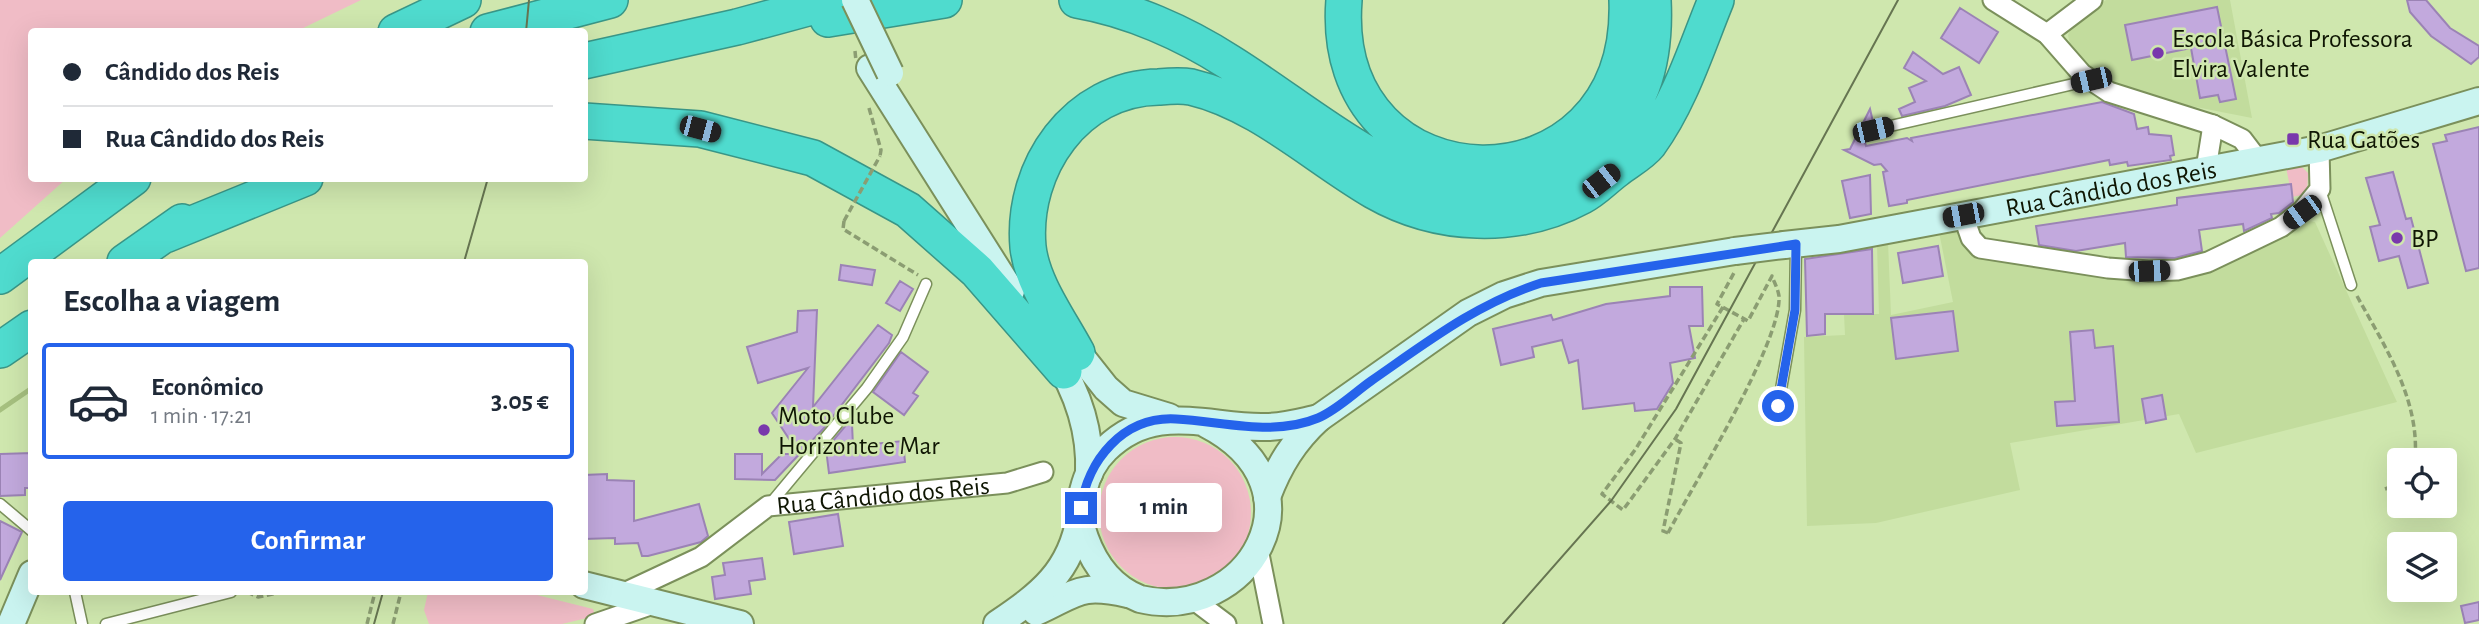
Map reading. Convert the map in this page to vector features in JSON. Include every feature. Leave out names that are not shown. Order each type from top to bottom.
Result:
[{"type":"highway","points":[[404,28],[463,0]]},
{"type":"highway","points":[[479,28],[555,0]]},
{"type":"highway","points":[[503,28],[610,0]]},
{"type":"highway","points":[[588,60],[737,27],[838,0]]},
{"type":"highway","points":[[737,27],[830,19],[944,0]]},
{"type":"highway","points":[[1077,0],[1167,28],[1227,60],[1392,169],[1442,187],[1488,193],[1533,185],[1567,169],[1607,141],[1638,97],[1651,62],[1653,0]]},
{"type":"highway","points":[[1344,0],[1341,34],[1351,72],[1368,106],[1399,136],[1434,156],[1478,165],[1520,160],[1554,146],[1583,125],[1604,99],[1622,62],[1628,29],[1626,0]]},
{"type":"highway","points":[[1620,167],[1659,104],[1671,64],[1674,34],[1670,0]]},
{"type":"highway","points":[[1070,362],[1028,249],[1028,216],[1032,188],[1042,165],[1063,131],[1086,110],[1117,94],[1143,87],[1187,86],[1230,98],[1373,190],[1401,205],[1444,217],[1493,222],[1541,211],[1583,196],[1647,146],[1680,91],[1716,0]]},
{"type":"highway","points":[[588,121],[700,129],[813,159],[908,210],[977,271],[1070,362]]},
{"type":"highway","points":[[0,276],[128,182]]},
{"type":"highway","points":[[129,259],[238,182]]},
{"type":"highway","points":[[165,235],[294,182]]},
{"type":"highway","points":[[0,350],[28,331]]},
{"type":"main road","points":[[838,0],[880,70],[947,193],[1070,362],[1123,403],[1174,419]]},
{"type":"main road","points":[[855,0],[880,70]]},
{"type":"main road","name":"Rua Cândido dos Reis","points":[[1268,497],[1282,461],[1300,435],[1319,418],[1468,313],[1504,295],[1541,283],[1737,257],[1790,244],[2319,149],[2479,101]]},
{"type":"main road","points":[[1070,362],[1074,390],[1090,446],[1089,474]]},
{"type":"main road","name":"Rua Cândido dos Reis","points":[[1206,424],[1228,435],[1247,452],[1260,473],[1268,497],[1268,526],[1259,554],[1244,576],[1223,593],[1198,603],[1175,606],[1152,603],[1130,594],[1109,579],[1093,559],[1083,534],[1081,508],[1089,474],[1103,452],[1124,434],[1148,423],[1174,419],[1262,427],[1284,426],[1319,418]]},
{"type":"main road","points":[[997,624],[1053,583],[1073,543],[1081,508]]},
{"type":"main road","points":[[11,624],[28,583]]},
{"type":"main road","points":[[588,586],[725,622]]},
{"type":"main road","points":[[1009,624],[1082,589],[1102,588],[1130,594]]},
{"type":"street","points":[[1993,0],[2047,34],[2082,74],[2109,92],[2146,106],[2213,125],[2242,139],[2258,160]]},
{"type":"street","points":[[2047,34],[2092,0]]},
{"type":"street","points":[[2206,169],[2213,125]]},
{"type":"street","points":[[1963,215],[1971,237],[1980,248],[2108,268],[2177,270],[2208,262],[2281,227],[2302,212],[2320,189],[2319,149]]},
{"type":"street","name":"Rua Cândido dos Reis","points":[[622,594],[701,557],[768,506],[1007,483],[1042,472]]},
{"type":"street","points":[[1259,554],[1273,624]]},
{"type":"street","points":[[595,624],[656,603]]},
{"type":"street","points":[[1198,603],[1226,624]]},
{"type":"lane","points":[[1873,130],[2091,80]]},
{"type":"lane","points":[[2320,189],[2351,285]]},
{"type":"lane","points":[[1778,406],[1795,310],[1790,244]]},
{"type":"lane","points":[[768,506],[867,388],[903,337],[926,284]]},
{"type":"lane","points":[[0,504],[28,528]]},
{"type":"lane","points":[[76,595],[82,624]]},
{"type":"lane","points":[[106,624],[219,595]]},
{"type":"path","points":[[880,156],[844,221],[843,229],[924,279],[926,284]]},
{"type":"path","points":[[1675,439],[1681,443],[1663,531],[1668,533],[1764,353],[1777,316],[1779,296],[1772,276],[1748,321],[1717,304],[1737,257]]},
{"type":"path","points":[[2351,285],[2399,374],[2415,424],[2414,448]]},
{"type":"path","points":[[1723,307],[1635,450],[1602,494],[1623,510],[1675,439],[1744,319]]},
{"type":"path","points":[[367,624],[374,595]]},
{"type":"path","points":[[393,624],[400,595]]},
{"type":"shaded area","points":[[0,0],[361,0],[303,28],[28,28],[28,182],[63,182],[0,238]]},
{"type":"shaded area","name":"Escola Básica Professora Elvira Valente","points":[[2106,0],[2230,0],[2252,118],[2155,99],[2112,81],[2081,62],[2070,45],[2068,35],[2073,24]]},
{"type":"shaded area","points":[[2301,166],[2308,173],[2307,194],[2292,197],[2286,167]]},
{"type":"shaded area","points":[[2301,220],[2315,222],[2397,402],[2196,453],[2179,414],[2010,443],[2020,490],[1876,523],[1807,526],[1804,337],[1845,335],[1844,314],[1879,314],[1877,244],[1888,242],[1891,315],[1953,302],[1939,232],[1946,230],[1960,233],[1969,252],[2142,279]]},
{"type":"shaded area","points":[[1175,437],[1204,442],[1229,459],[1246,484],[1251,513],[1246,542],[1229,567],[1204,584],[1175,589],[1146,584],[1121,567],[1104,542],[1099,513],[1104,484],[1121,459],[1146,442]]},
{"type":"shaded area","points":[[427,595],[537,595],[593,609],[595,616],[562,624],[429,624],[424,610]]},
{"type":"building","points":[[2407,0],[2426,0],[2450,28],[2479,46],[2479,57],[2471,64],[2431,36],[2410,12]]},
{"type":"building","points":[[2217,7],[2236,99],[2220,102],[2218,95],[2200,98],[2191,48],[2132,60],[2125,25]]},
{"type":"building","points":[[1960,8],[1998,32],[1979,63],[1941,38]]},
{"type":"building","points":[[1913,52],[1943,74],[1959,67],[1971,95],[1945,106],[1902,116],[1899,109],[1915,102],[1909,88],[1926,81],[1904,68]]},
{"type":"building","points":[[2102,102],[2134,114],[2137,129],[2148,127],[2149,134],[2171,136],[2174,155],[2170,156],[2171,160],[2128,166],[2127,162],[2110,165],[2109,160],[1907,200],[1907,203],[1889,206],[1883,172],[1887,171],[1881,164],[1874,165],[1844,150],[1850,149],[1870,109],[1873,122],[1866,128],[1870,137],[1864,139],[1866,146],[1907,138],[1912,141],[1911,138]]},
{"type":"building","points":[[2479,127],[2479,268],[2466,271],[2433,144],[2447,141],[2445,135]]},
{"type":"building","points":[[2393,172],[2406,219],[2411,218],[2428,283],[2408,288],[2399,256],[2379,261],[2370,227],[2380,225],[2366,178]]},
{"type":"building","points":[[1870,175],[1871,214],[1850,218],[1842,181]]},
{"type":"building","points":[[2291,184],[2293,202],[2279,213],[2271,214],[2272,218],[2244,231],[2243,224],[2199,230],[2202,251],[2175,258],[2126,257],[2125,243],[2076,251],[2039,245],[2036,226],[2177,205],[2177,198]]},
{"type":"building","points":[[1938,246],[1943,276],[1903,283],[1898,253]]},
{"type":"building","points":[[1872,249],[1873,314],[1825,314],[1825,334],[1807,336],[1805,259]]},
{"type":"building","points":[[841,265],[875,270],[872,285],[839,280]]},
{"type":"building","points":[[900,281],[913,289],[900,311],[886,303]]},
{"type":"building","points":[[1670,287],[1702,287],[1703,326],[1689,326],[1695,358],[1670,363],[1673,383],[1657,409],[1635,411],[1634,403],[1583,409],[1578,360],[1569,363],[1562,340],[1532,347],[1534,357],[1501,365],[1493,329],[1551,315],[1553,320],[1606,304],[1670,296]]},
{"type":"building","points":[[817,310],[813,407],[878,325],[892,335],[889,343],[824,428],[775,480],[735,479],[735,454],[762,454],[762,474],[782,454],[799,454],[772,413],[808,368],[758,383],[747,347],[797,332],[798,311]]},
{"type":"building","points":[[1953,311],[1958,351],[1896,359],[1891,318]]},
{"type":"building","points":[[2093,330],[2095,348],[2113,346],[2119,422],[2057,426],[2055,402],[2075,401],[2070,332]]},
{"type":"building","points":[[901,352],[928,372],[913,393],[918,396],[904,415],[873,392]]},
{"type":"building","points":[[2162,395],[2166,419],[2146,423],[2142,399]]},
{"type":"building","points":[[847,424],[852,424],[853,446],[903,441],[905,462],[829,473],[826,449]]},
{"type":"building","points":[[28,453],[28,488],[25,488],[25,495],[0,496],[0,454]]},
{"type":"building","points":[[607,474],[607,480],[634,481],[634,521],[699,504],[708,536],[701,542],[648,556],[642,556],[638,543],[615,544],[615,538],[588,539],[588,475]]},
{"type":"building","points":[[838,514],[843,546],[794,554],[789,522]]},
{"type":"building","points":[[0,521],[22,532],[0,580]]},
{"type":"building","points":[[762,558],[765,579],[749,581],[751,594],[715,599],[712,577],[725,575],[723,563]]},
{"type":"building","points":[[2479,602],[2479,620],[2465,623],[2461,606]]},
{"type":"waterway","points":[[0,410],[28,391]]},
{"type":"tram line","points":[[526,28],[529,0]]},
{"type":"tram line","points":[[1503,624],[1611,501],[1676,409],[1898,0]]},
{"type":"tram line","points":[[465,259],[487,182]]},
{"type":"tram line","points":[[374,624],[382,595]]},
{"type":"place","name":"Escola Básica Professora Elvira Valente","points":[[2158,53]]},
{"type":"place","name":"Rua Gatões","points":[[2293,139]]},
{"type":"place","name":"BP","points":[[2397,238]]},
{"type":"place","name":"Moto Clube Horizonte e Mar","points":[[764,430]]},
{"type":"route","points":[[1081,508],[1089,474],[1103,452],[1124,434],[1148,423],[1174,419],[1262,427],[1284,426],[1319,418],[1468,313],[1504,295],[1541,283],[1735,251],[1796,244],[1795,310],[1778,406]]}]
